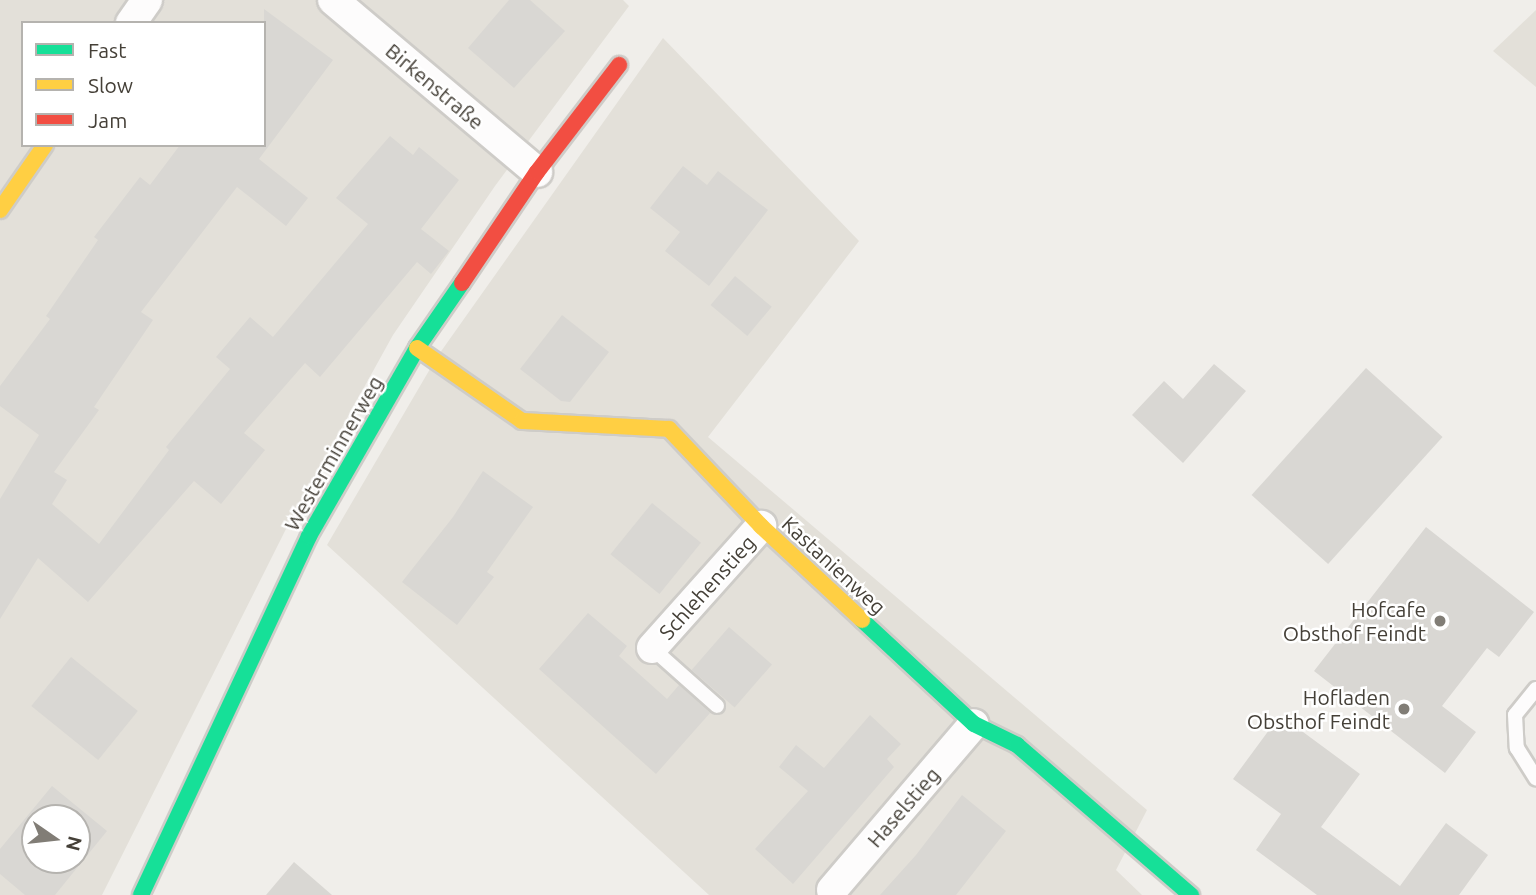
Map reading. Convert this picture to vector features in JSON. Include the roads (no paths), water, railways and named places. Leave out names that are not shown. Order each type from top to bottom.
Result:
[{"type":"street","points":[[132,21],[147,0]]},
{"type":"street","name":"Birkenstraße","points":[[333,0],[537,172]]},
{"type":"street","name":"Westerminnerweg","points":[[141,895],[309,536],[417,348],[537,172],[619,65]]},
{"type":"street","points":[[0,210],[44,147]]},
{"type":"street","name":"Kastanienweg","points":[[417,348],[522,421],[669,429],[761,526],[974,724],[1017,746],[1191,895]]},
{"type":"street","name":"Schlehenstieg","points":[[652,648],[761,526]]},
{"type":"street","name":"Haselstieg","points":[[832,890],[974,724]]},
{"type":"lane","points":[[652,648],[718,706]]},
{"type":"lane","points":[[1536,689],[1515,715],[1517,748],[1536,779]]},
{"type":"place","name":"Hofcafe Obsthof Feindt","points":[[1440,621]]},
{"type":"place","name":"Hofladen Obsthof Feindt","points":[[1404,709]]}]
